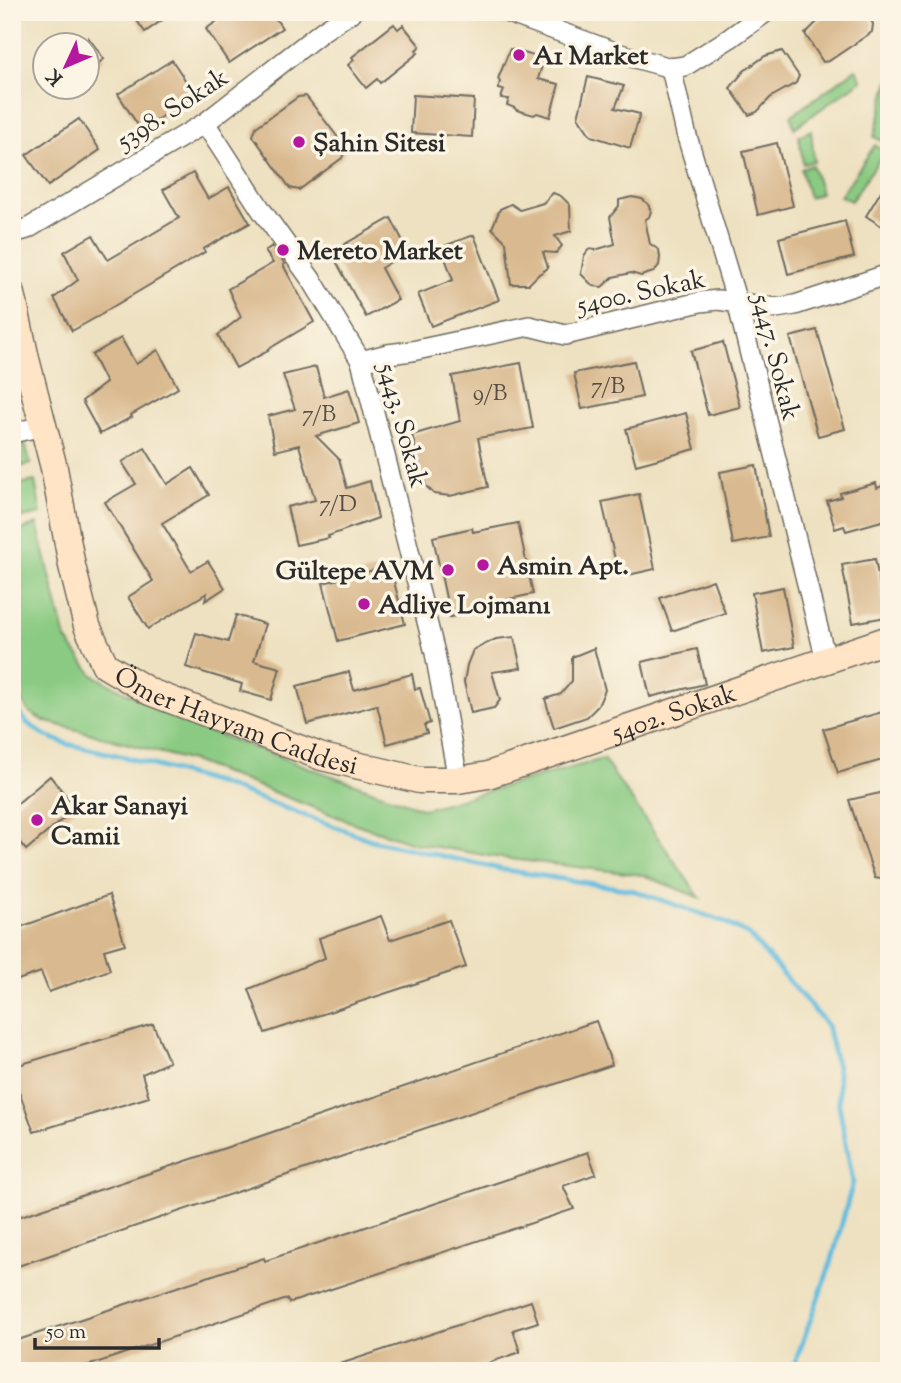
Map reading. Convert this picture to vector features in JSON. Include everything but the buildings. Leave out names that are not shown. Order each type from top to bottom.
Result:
[{"type":"street","name":"5398. Sokak","points":[[12,233],[27,229],[205,123],[324,30],[352,12]]},
{"type":"street","points":[[506,12],[617,52],[671,68],[685,66],[766,12]]},
{"type":"street","name":"5447. Sokak","points":[[671,68],[686,133],[737,302],[826,660]]},
{"type":"street","name":"5443. Sokak","points":[[205,123],[262,211],[313,282],[361,361],[435,653],[458,780]]},
{"type":"street","name":"5400. Sokak","points":[[361,361],[529,326],[565,335],[701,302],[718,300],[776,308],[795,305],[889,274]]},
{"type":"street","name":"Ömer Hayyam Caddesi","points":[[12,294],[54,468],[72,566],[87,625],[105,665],[150,692],[322,757],[419,780],[458,780]]},
{"type":"street","points":[[12,433],[43,426]]},
{"type":"street","name":"5402. Sokak","points":[[458,780],[488,775],[889,639]]},
{"type":"green space","points":[[856,69],[862,80],[794,128],[791,116]]},
{"type":"green space","points":[[889,80],[889,132],[886,143],[874,137]]},
{"type":"green space","points":[[811,130],[814,161],[803,164],[799,136]]},
{"type":"green space","points":[[875,145],[885,151],[851,201],[840,196]]},
{"type":"green space","points":[[812,165],[821,193],[809,198],[801,169]]},
{"type":"green space","points":[[25,444],[31,464],[12,469],[12,447]]},
{"type":"green space","points":[[35,481],[41,514],[22,518],[15,485]]},
{"type":"green space","points":[[37,524],[66,639],[93,675],[180,721],[424,809],[603,759],[700,898],[643,875],[502,858],[413,843],[195,762],[44,721],[29,712],[12,686],[12,534]]},
{"type":"waterway","points":[[12,702],[26,722],[44,735],[67,744],[220,784],[371,840],[505,870],[632,890],[722,921],[749,935],[827,1025],[838,1072],[839,1105],[853,1182],[832,1260],[792,1371]]},
{"type":"place","name":"A1 Market","points":[[519,55]]},
{"type":"place","name":"Şahin Sitesi","points":[[299,142]]},
{"type":"place","name":"Mereto Market","points":[[283,250]]},
{"type":"place","name":"Asmin Apt.","points":[[483,565]]},
{"type":"place","name":"Gültepe AVM","points":[[448,570]]},
{"type":"place","name":"Adliye Lojmanı","points":[[364,604]]},
{"type":"place","name":"Akar Sanayi Camii","points":[[37,820]]}]
